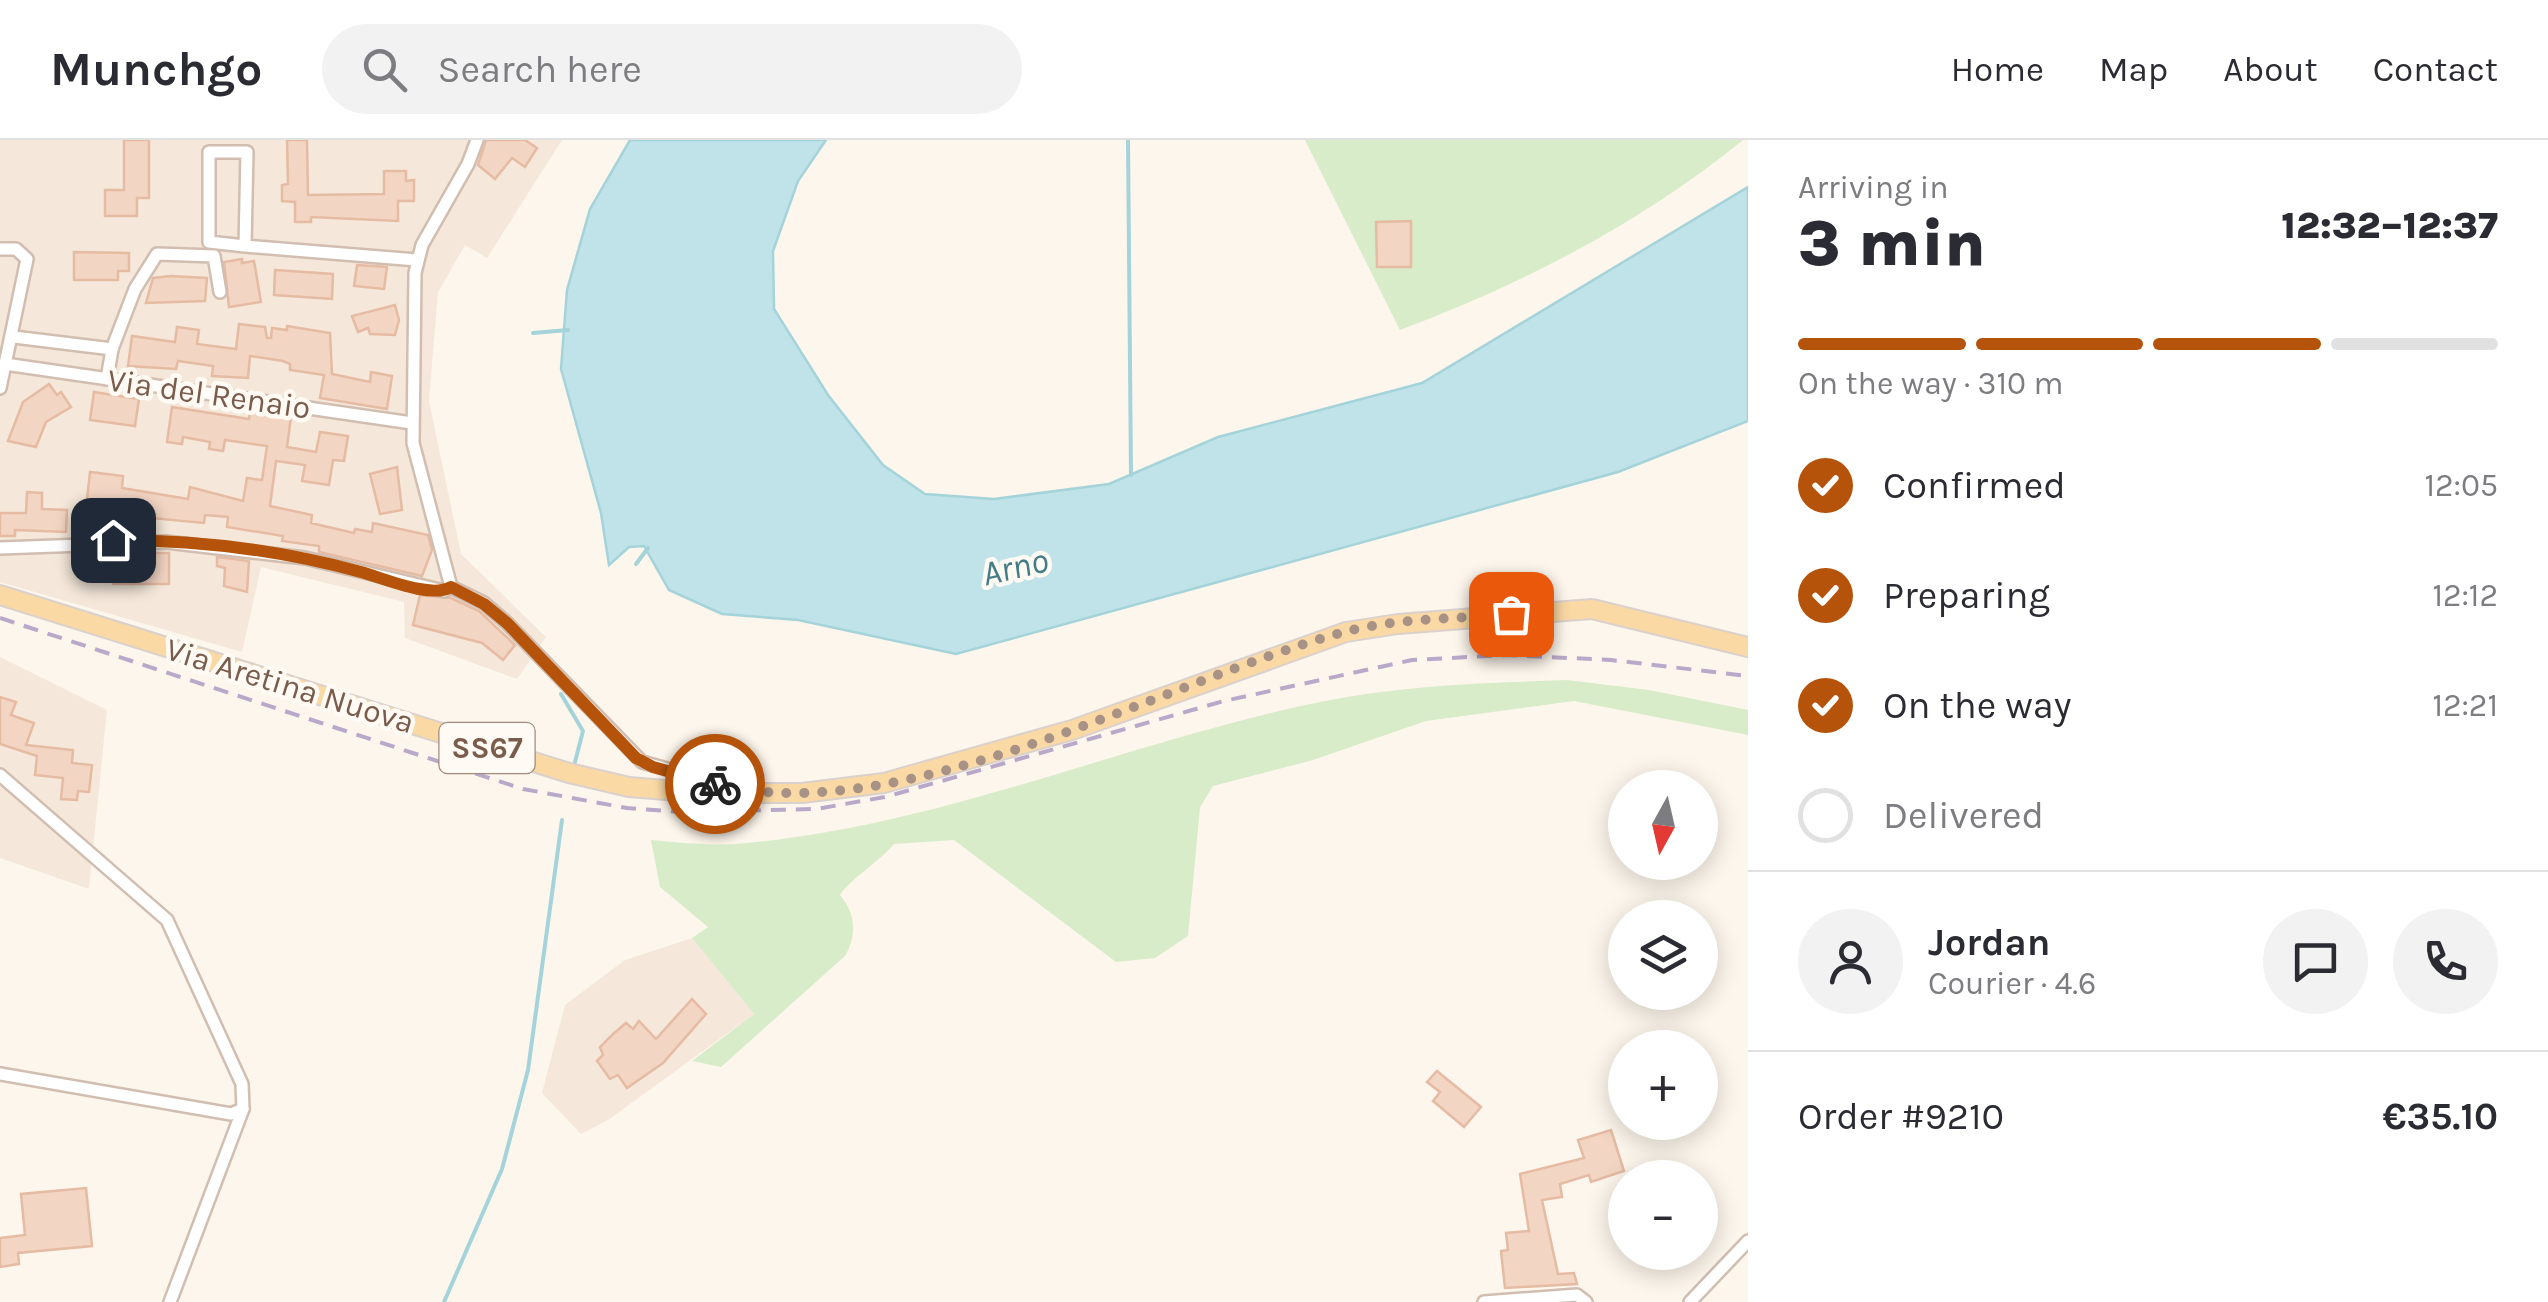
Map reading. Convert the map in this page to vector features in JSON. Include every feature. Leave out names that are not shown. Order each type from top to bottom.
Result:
[{"type":"main road","name":"Via Aretina Nuova","points":[[0,594],[569,773],[629,787],[754,793],[845,790],[988,756],[1366,628],[1592,609],[1748,647]]},
{"type":"street","points":[[477,140],[416,260],[412,424],[417,466],[451,587],[484,604],[507,623],[642,762],[754,793]]},
{"type":"street","points":[[245,246],[247,152],[209,152],[209,242],[245,246],[416,260]]},
{"type":"street","points":[[0,249],[16,250],[27,259],[14,337],[0,388]]},
{"type":"street","points":[[107,379],[112,349],[135,288],[157,254],[214,256],[220,292]]},
{"type":"street","points":[[14,337],[112,349]]},
{"type":"street","name":"Via del Renaio","points":[[5,364],[412,424]]},
{"type":"street","points":[[0,548],[166,542],[291,555],[414,586],[444,591],[451,587]]},
{"type":"street","points":[[0,775],[168,920],[242,1084],[243,1109],[170,1302]]},
{"type":"street","points":[[0,1074],[231,1114],[243,1109]]},
{"type":"street","points":[[1690,1302],[1748,1241]]},
{"type":"street","points":[[1484,1302],[1577,1295],[1586,1302]]},
{"type":"shaded area","points":[[0,140],[562,140],[487,258],[465,245],[438,292],[429,401],[461,554],[546,637],[517,679],[405,638],[404,602],[261,567],[242,652],[0,582]]},
{"type":"shaded area","points":[[0,657],[107,710],[89,889],[0,858]]},
{"type":"shaded area","points":[[692,938],[754,1014],[608,1120],[581,1134],[542,1093],[565,1005],[625,960]]},
{"type":"green space","points":[[1305,140],[1743,140],[1664,198],[1579,249],[1491,293],[1400,330]]},
{"type":"green space","points":[[1567,680],[1649,690],[1748,710],[1748,735],[1574,701],[1426,721],[1313,760],[1213,786],[1200,807],[1188,936],[1155,958],[1116,962],[954,840],[894,844],[840,895],[853,925],[852,941],[845,956],[721,1067],[692,1061],[754,1014],[692,938],[708,927],[660,887],[651,840],[724,844],[811,835],[959,802],[1178,738],[1325,701],[1415,688]]},
{"type":"water","name":"Arno","points":[[630,140],[826,140],[798,181],[773,251],[774,309],[828,395],[883,465],[925,494],[994,499],[1109,484],[1218,437],[1422,383],[1748,187],[1748,421],[1618,472],[956,654],[798,620],[722,614],[669,590],[644,546],[629,547],[609,565],[601,513],[561,369],[567,290],[590,209]]},
{"type":"building","points":[[124,140],[149,140],[149,198],[137,198],[137,216],[105,216],[105,190],[124,190]]},
{"type":"building","points":[[287,140],[307,140],[308,195],[384,194],[384,171],[406,171],[406,181],[414,180],[414,201],[398,201],[398,221],[311,217],[311,222],[295,222],[295,202],[282,201],[282,185],[288,184]]},
{"type":"building","points":[[486,140],[525,140],[537,148],[525,167],[512,158],[495,179],[478,165]]},
{"type":"building","points":[[1411,221],[1411,267],[1377,267],[1376,222]]},
{"type":"building","points":[[74,252],[129,253],[129,271],[118,271],[118,280],[74,280]]},
{"type":"building","points":[[242,259],[242,263],[254,261],[261,302],[229,307],[224,262]]},
{"type":"building","points":[[357,265],[387,267],[384,289],[354,286]]},
{"type":"building","points":[[275,270],[333,274],[332,299],[274,295]]},
{"type":"building","points":[[153,278],[207,278],[205,301],[146,303]]},
{"type":"building","points":[[395,305],[399,320],[395,335],[370,334],[368,328],[358,332],[352,316]]},
{"type":"building","points":[[239,324],[265,327],[267,338],[271,338],[272,328],[287,330],[287,326],[330,333],[332,374],[370,382],[371,372],[392,376],[387,409],[320,398],[324,375],[290,370],[290,364],[283,361],[250,356],[248,378],[212,376],[213,366],[178,361],[176,369],[128,366],[132,336],[175,342],[177,327],[199,330],[197,344],[236,349]]},
{"type":"building","points":[[49,384],[57,395],[61,392],[71,407],[46,422],[36,447],[8,441],[23,402]]},
{"type":"building","points":[[94,392],[139,399],[135,426],[90,420]]},
{"type":"building","points":[[172,407],[249,419],[250,410],[291,417],[287,447],[316,452],[320,432],[348,436],[344,461],[333,460],[329,485],[302,481],[305,465],[276,461],[270,506],[312,515],[311,523],[354,533],[355,529],[372,532],[373,523],[428,535],[432,550],[422,576],[319,552],[319,546],[282,541],[283,536],[227,527],[228,517],[205,515],[204,523],[119,515],[118,522],[85,518],[90,472],[123,476],[122,488],[188,499],[190,487],[243,501],[247,478],[262,480],[267,446],[225,440],[223,451],[209,449],[210,442],[183,437],[182,444],[167,442]]},
{"type":"building","points":[[397,467],[402,510],[380,514],[370,474]]},
{"type":"building","points":[[27,492],[42,493],[42,509],[67,510],[66,532],[15,530],[15,536],[0,536],[0,513],[26,513]]},
{"type":"building","points":[[112,553],[169,553],[169,584],[113,584]]},
{"type":"building","points":[[217,557],[249,561],[247,592],[224,586],[225,568],[217,566]]},
{"type":"building","points":[[420,595],[451,598],[479,611],[515,645],[503,660],[482,643],[413,625]]},
{"type":"building","points":[[0,697],[16,702],[11,715],[34,723],[26,745],[73,750],[72,763],[92,765],[89,792],[78,791],[77,800],[61,799],[63,778],[35,775],[37,756],[0,744]]},
{"type":"building","points":[[692,999],[706,1014],[663,1063],[627,1088],[618,1075],[610,1079],[597,1061],[603,1055],[600,1047],[613,1034],[626,1023],[633,1029],[639,1021],[656,1039]]},
{"type":"building","points":[[1437,1071],[1481,1107],[1464,1127],[1433,1101],[1440,1092],[1427,1082]]},
{"type":"building","points":[[1608,1131],[1608,1140],[1614,1140],[1621,1160],[1608,1160],[1608,1176],[1591,1182],[1589,1175],[1560,1184],[1562,1197],[1542,1200],[1558,1274],[1574,1273],[1577,1284],[1505,1288],[1501,1251],[1508,1250],[1506,1233],[1529,1231],[1520,1174],[1584,1158],[1578,1140]]},
{"type":"building","points":[[86,1188],[92,1246],[18,1253],[19,1264],[0,1267],[0,1238],[25,1235],[21,1194]]},
{"type":"waterway","points":[[1128,140],[1131,475]]},
{"type":"waterway","points":[[533,333],[568,330]]},
{"type":"waterway","points":[[636,564],[648,548]]},
{"type":"waterway","points":[[561,694],[583,731],[575,762]]},
{"type":"waterway","points":[[444,1302],[502,1169],[528,1070],[562,820]]},
{"type":"railway","points":[[0,618],[523,789],[627,808],[679,812],[816,809],[885,797],[1224,701],[1412,660],[1507,655],[1611,660],[1748,676]]},
{"type":"way so far","points":[[715,784],[754,793],[802,793],[884,783],[1072,730],[1346,632],[1511,614]]},
{"type":"route","points":[[113,540],[291,555],[414,586],[444,591],[451,587],[484,604],[507,623],[636,758],[653,767],[715,784]]}]
